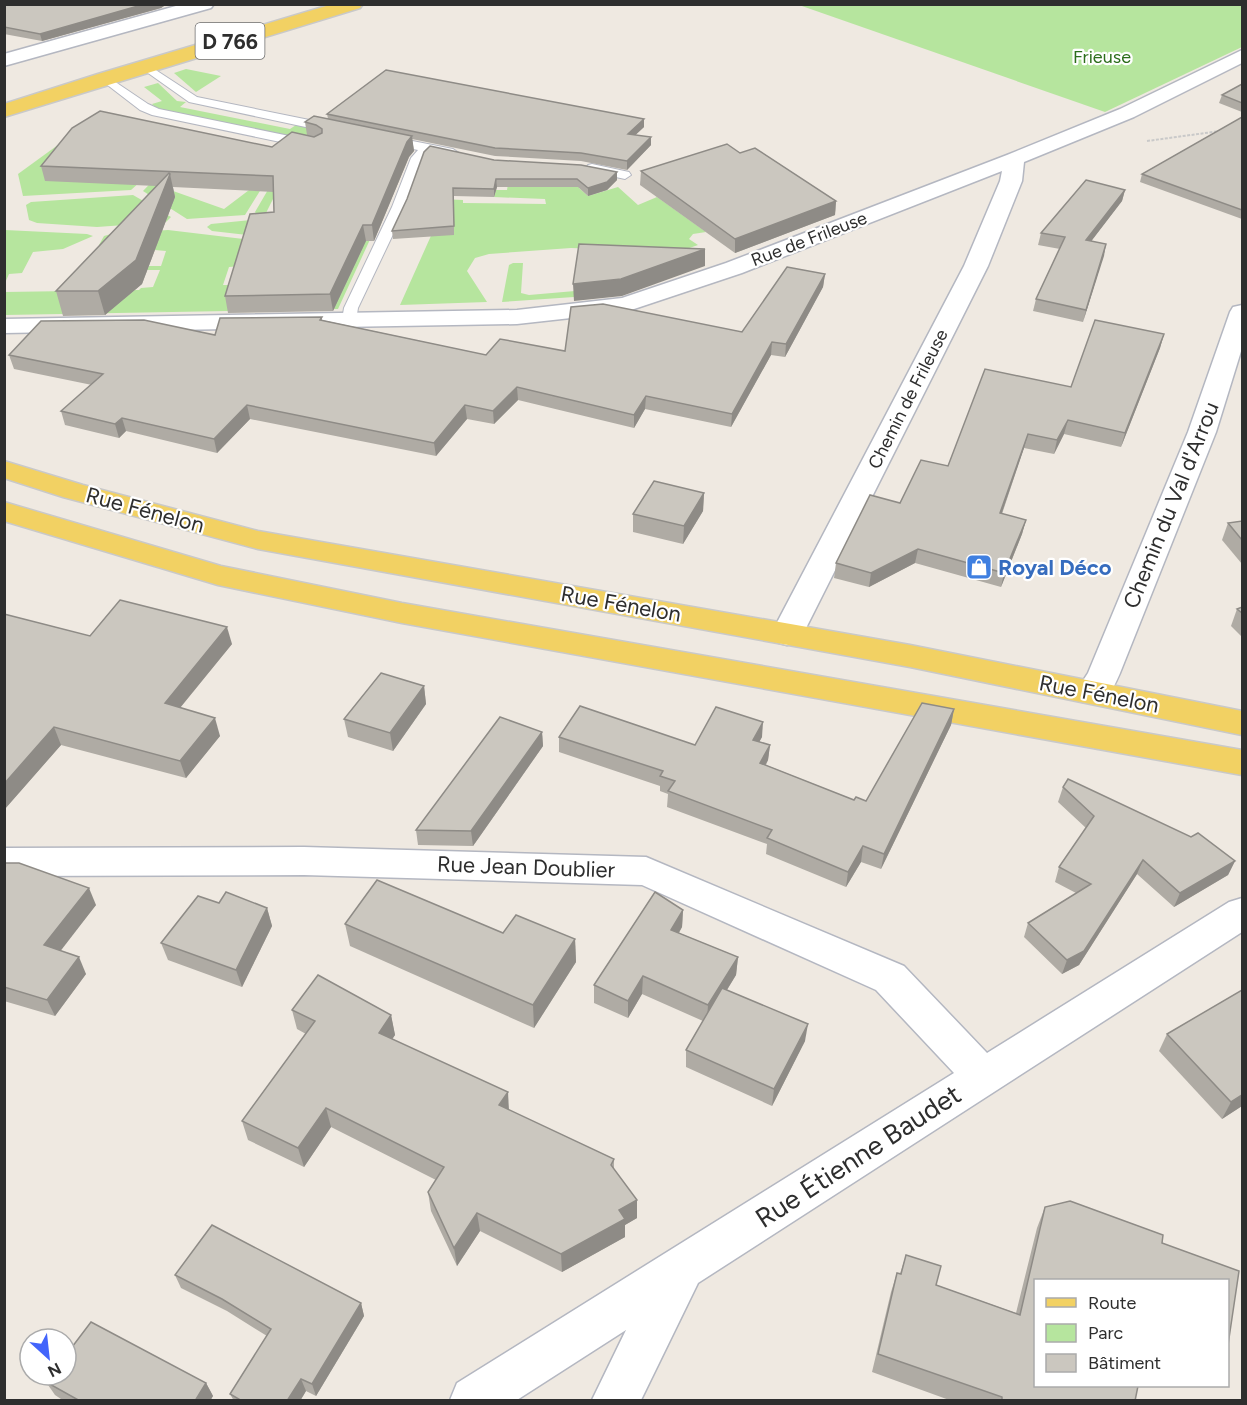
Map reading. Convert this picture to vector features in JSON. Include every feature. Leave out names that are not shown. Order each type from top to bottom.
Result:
[{"type":"main road","name":"D 766","points":[[4,111],[105,78],[354,4]]},
{"type":"main road","name":"D 766","points":[[4,104],[105,78]]},
{"type":"main road","name":"Rue Fénelon","points":[[4,469],[258,540],[787,634],[1242,723]]},
{"type":"main road","name":"Rue Fénelon","points":[[4,511],[218,574],[391,610],[1242,763]]},
{"type":"street","points":[[4,60],[205,4]]},
{"type":"street","name":"Rue de Frileuse","points":[[4,326],[517,317],[625,304],[734,268],[1014,159],[1127,113],[1242,56]]},
{"type":"street","name":"Chemin de Frileuse","points":[[787,634],[976,266],[1011,181],[1014,159]]},
{"type":"street","name":"Chemin du Val d'Arrou","points":[[1090,693],[1099,684],[1104,673],[1198,443],[1242,312]]},
{"type":"street","name":"Rue Jean Doublier","points":[[4,861],[304,861],[646,871],[890,978],[983,1076]]},
{"type":"street","name":"Rue Étienne Baudet","points":[[474,1401],[1242,913]]},
{"type":"street","points":[[616,1401],[682,1268]]},
{"type":"lane","points":[[145,66],[193,100],[347,132]]},
{"type":"lane","points":[[105,78],[144,107],[156,112],[317,146]]},
{"type":"lane","points":[[370,136],[461,155]]},
{"type":"lane","points":[[349,320],[351,308],[399,207],[417,158],[427,148]]},
{"type":"lane","points":[[581,167],[625,175]]},
{"type":"green space","name":"Frieuse","points":[[799,5],[1242,5],[1242,47],[1105,112]]},
{"type":"green space","points":[[186,69],[221,76],[196,92],[174,73]]},
{"type":"green space","points":[[158,83],[177,101],[186,102],[180,107],[290,129],[296,125],[393,146],[409,155],[338,309],[5,315],[4,292],[139,290],[153,287],[160,270],[147,270],[149,266],[161,266],[166,251],[99,245],[104,236],[111,234],[168,230],[276,243],[242,266],[229,267],[223,285],[344,287],[362,248],[255,212],[269,188],[311,198],[275,195],[266,213],[308,215],[351,149],[156,108],[152,104],[162,101],[144,87]]},
{"type":"green space","points":[[62,142],[161,163],[131,190],[23,196],[18,174]]},
{"type":"green space","points":[[168,165],[159,186],[224,209],[257,184],[263,186],[245,215],[187,219],[143,191]]},
{"type":"green space","points":[[582,183],[579,188],[588,196],[618,187],[638,205],[657,197],[706,232],[693,234],[689,239],[698,245],[655,260],[630,250],[571,248],[489,254],[475,258],[467,271],[487,302],[400,305],[443,209],[414,198],[463,200],[463,203],[546,204],[545,199],[494,197],[496,190],[507,190],[508,184]]},
{"type":"green space","points":[[133,195],[171,217],[166,222],[97,227],[37,223],[29,220],[26,205],[31,202]]},
{"type":"green space","points":[[251,220],[266,237],[212,231],[207,227],[211,224]]},
{"type":"green space","points":[[5,230],[93,236],[63,249],[33,252],[22,273],[9,274],[5,283]]},
{"type":"green space","points":[[523,263],[521,293],[529,295],[575,291],[574,297],[502,302],[509,265]]},
{"type":"building","points":[[4,4],[145,4],[40,34],[4,27]]},
{"type":"building","points":[[386,70],[644,119],[628,134],[651,137],[627,161],[581,153],[495,148],[327,114]]},
{"type":"building","points":[[1242,84],[1242,103],[1222,95]]},
{"type":"building","points":[[100,111],[272,147],[292,132],[314,137],[322,133],[322,129],[316,125],[305,122],[314,116],[412,136],[407,142],[372,225],[363,225],[330,294],[225,296],[250,214],[274,212],[273,176],[41,166],[72,128]]},
{"type":"building","points":[[1242,117],[1242,210],[1142,174]]},
{"type":"building","points":[[727,144],[740,153],[755,148],[836,201],[735,239],[641,171]]},
{"type":"building","points":[[430,146],[494,160],[581,165],[617,172],[607,182],[588,188],[577,179],[496,179],[494,189],[453,188],[454,226],[392,231],[407,199],[424,152]]},
{"type":"building","points":[[169,173],[136,260],[98,291],[56,291]]},
{"type":"building","points":[[1086,180],[1125,190],[1086,240],[1106,244],[1086,310],[1036,299],[1065,237],[1041,233]]},
{"type":"building","points":[[579,244],[705,249],[621,279],[573,284]]},
{"type":"building","points":[[787,267],[825,274],[786,344],[772,342],[732,414],[646,396],[634,415],[517,387],[493,411],[465,405],[434,443],[247,405],[214,439],[122,418],[115,424],[61,411],[103,374],[9,355],[41,321],[144,320],[215,335],[220,318],[322,317],[320,320],[486,355],[500,339],[565,351],[571,307],[603,304],[742,332]]},
{"type":"building","points":[[1095,320],[1164,334],[1125,433],[1068,420],[1057,440],[1028,434],[1000,513],[1026,520],[1004,573],[918,549],[871,573],[836,563],[870,495],[900,503],[921,460],[948,466],[985,369],[1071,387]]},
{"type":"building","points":[[654,481],[704,493],[684,526],[633,514]]},
{"type":"building","points":[[1242,521],[1242,540],[1228,523]]},
{"type":"building","points":[[120,600],[227,627],[165,703],[215,718],[180,761],[54,727],[4,784],[4,614],[90,636]]},
{"type":"building","points":[[381,673],[424,686],[390,733],[344,719]]},
{"type":"building","points":[[922,703],[954,709],[884,854],[863,846],[848,872],[767,838],[772,830],[668,791],[675,781],[660,776],[663,771],[559,737],[580,706],[695,745],[716,707],[763,722],[753,740],[770,745],[760,763],[854,800],[856,797],[866,801]]},
{"type":"building","points":[[500,717],[542,732],[471,831],[416,830]]},
{"type":"building","points":[[1068,779],[1191,837],[1198,833],[1235,861],[1180,893],[1143,860],[1084,951],[1067,960],[1028,923],[1091,884],[1059,867],[1094,816],[1063,787]]},
{"type":"building","points":[[4,863],[19,863],[89,888],[44,945],[79,957],[47,1000],[4,987]]},
{"type":"building","points":[[377,880],[503,933],[516,915],[575,939],[533,1005],[345,924]]},
{"type":"building","points":[[226,892],[267,908],[236,970],[161,943],[198,896],[219,903]]},
{"type":"building","points":[[655,892],[683,910],[671,930],[738,957],[708,1005],[643,976],[628,1001],[594,985]]},
{"type":"building","points":[[318,975],[391,1015],[379,1033],[508,1092],[499,1105],[614,1159],[611,1165],[637,1200],[619,1210],[625,1219],[561,1254],[477,1213],[454,1248],[428,1192],[444,1167],[326,1108],[298,1148],[242,1121],[315,1021],[292,1010]]},
{"type":"building","points":[[722,988],[808,1024],[774,1089],[686,1050]]},
{"type":"building","points":[[1242,990],[1242,1095],[1231,1102],[1167,1034]]},
{"type":"building","points":[[1070,1201],[1163,1235],[1162,1243],[1239,1271],[1229,1338],[1229,1279],[1034,1279],[1034,1387],[1138,1387],[1135,1401],[1002,1401],[1002,1397],[878,1354],[897,1273],[901,1274],[906,1255],[941,1266],[936,1285],[1020,1315],[1045,1207]]},
{"type":"building","points":[[212,1225],[361,1303],[312,1384],[301,1379],[287,1401],[242,1401],[230,1394],[271,1329],[222,1299],[175,1275]]},
{"type":"building","points":[[91,1322],[206,1383],[195,1401],[80,1401],[55,1387],[78,1387],[78,1339]]},
{"type":"place","name":"Royal Déco","points":[[979,567]]}]
